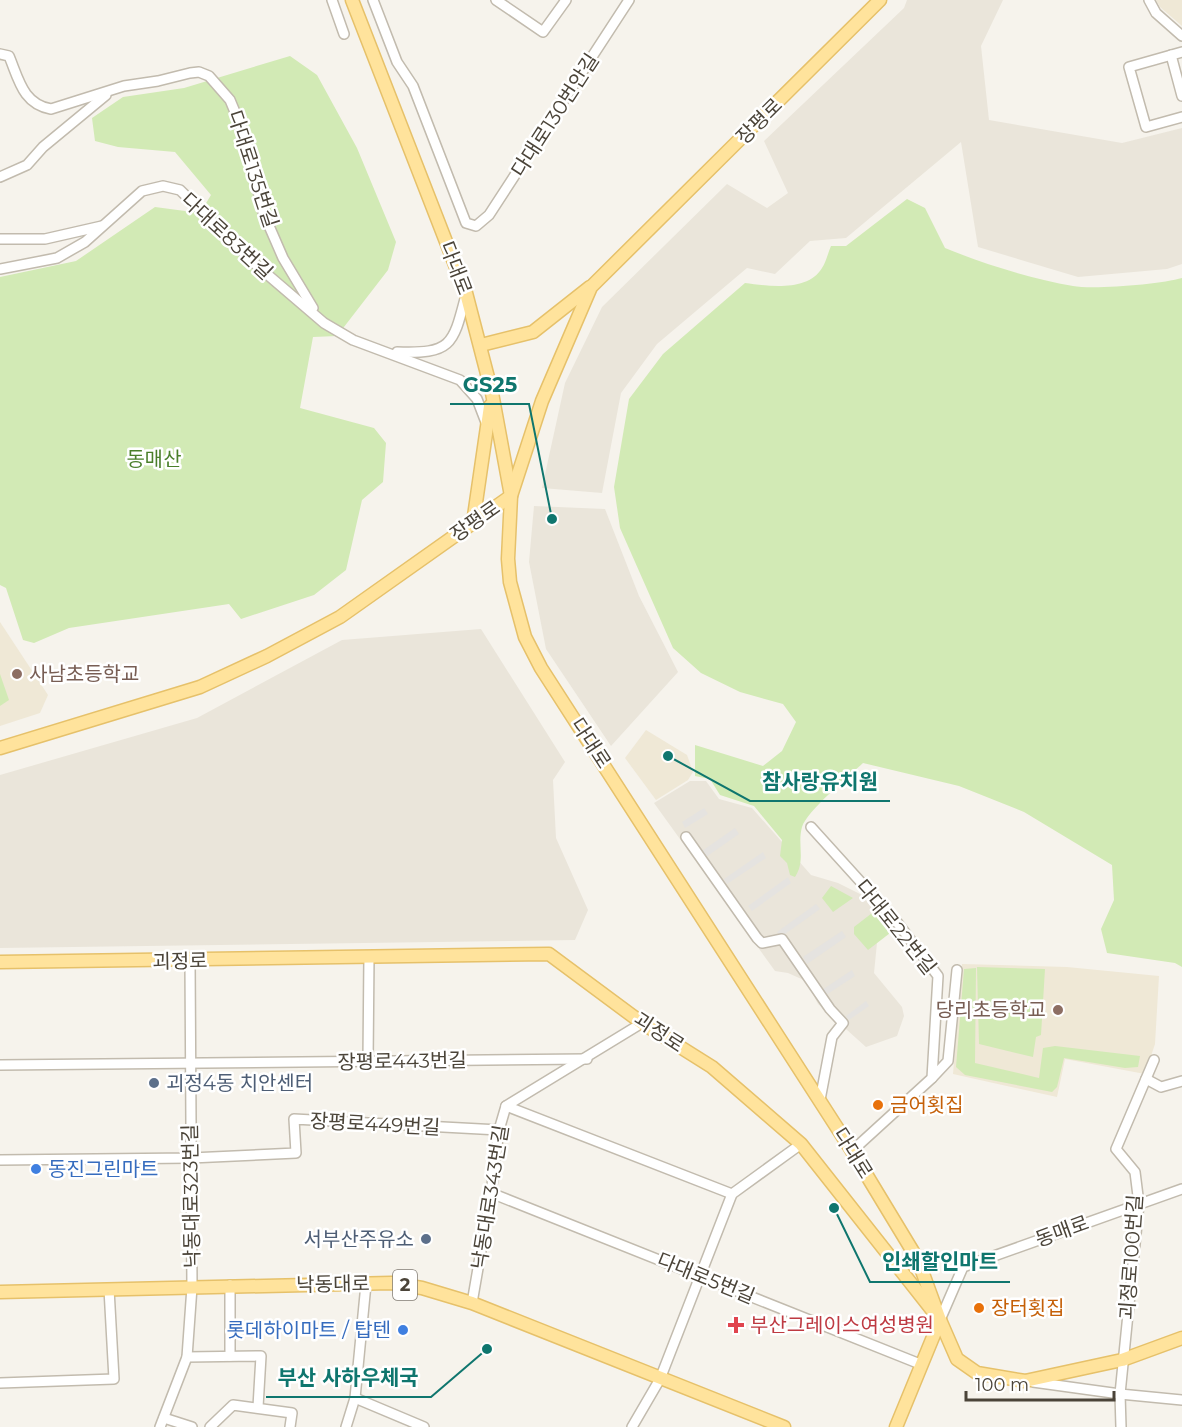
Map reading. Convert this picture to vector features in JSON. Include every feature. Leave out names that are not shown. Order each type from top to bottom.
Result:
[{"type":"main road","name":"다대로","points":[[352,0],[466,293],[481,345],[511,496],[508,559],[510,582],[525,637],[541,668],[852,1151],[918,1260],[940,1320]]},
{"type":"main road","name":"장평로","points":[[0,748],[200,687],[267,656],[340,618],[511,496],[542,401],[591,286],[880,0]]},
{"type":"main road","points":[[481,345],[532,332],[591,286]]},
{"type":"main road","points":[[473,523],[492,393]]},
{"type":"main road","name":"괴정로","points":[[0,962],[549,954],[642,1023],[712,1067],[801,1144],[940,1320],[957,1359],[977,1373],[1025,1381],[1122,1360],[1182,1338]]},
{"type":"main road","name":"낙동대로","points":[[0,1292],[391,1283],[422,1288],[472,1303],[784,1427]]},
{"type":"main road","points":[[896,1427],[940,1320]]},
{"type":"street","points":[[332,0],[344,34]]},
{"type":"street","name":"다대로130번안길","points":[[373,0],[397,62],[413,86],[466,223],[476,226],[489,215],[629,0]]},
{"type":"street","points":[[496,0],[543,32],[566,0]]},
{"type":"street","points":[[1149,0],[1156,13],[1182,36]]},
{"type":"street","points":[[1182,52],[1129,67],[1146,128],[1182,117]]},
{"type":"street","name":"다대로135번길","points":[[0,54],[9,56],[28,98],[41,107],[62,108],[110,91],[190,73],[199,72],[209,76],[230,100],[245,136],[263,212],[283,258],[305,297],[324,323]]},
{"type":"street","points":[[1171,55],[1182,96]]},
{"type":"street","points":[[0,177],[27,165],[43,147],[110,91]]},
{"type":"street","name":"다대로83번길","points":[[0,269],[57,258],[85,242],[142,191],[163,186],[180,190],[254,263],[324,323],[353,340],[460,380],[477,399],[488,427]]},
{"type":"street","points":[[0,239],[45,239],[104,225]]},
{"type":"street","points":[[387,352],[424,353],[442,348],[455,335],[466,293]]},
{"type":"street","name":"다대로22번길","points":[[811,827],[896,921],[938,976],[932,1078]]},
{"type":"street","points":[[686,837],[757,938],[762,943],[782,939],[830,1009],[843,1023],[832,1037],[820,1100]]},
{"type":"street","points":[[368,1061],[369,956]]},
{"type":"street","name":"낙동대로323번길","points":[[162,1422],[187,1357],[192,1287],[190,961]]},
{"type":"street","points":[[852,1151],[948,1061],[957,970]]},
{"type":"street","name":"낙동대로343번길","points":[[472,1303],[499,1130],[506,1106],[587,1059],[642,1023]]},
{"type":"street","name":"장평로443번길","points":[[0,1065],[587,1059]]},
{"type":"street","name":"괴정로100번길","points":[[1121,1427],[1122,1360],[1139,1204],[1135,1172],[1116,1149],[1154,1060]]},
{"type":"street","points":[[1146,1079],[1161,1087],[1182,1081]]},
{"type":"street","points":[[506,1106],[732,1194]]},
{"type":"street","name":"장평로449번길","points":[[0,1160],[191,1158],[296,1153],[294,1119],[499,1130]]},
{"type":"street","points":[[632,1427],[660,1379],[732,1194],[801,1144]]},
{"type":"street","name":"동매로","points":[[940,1320],[963,1267],[1182,1189]]},
{"type":"street","name":"다대로5번길","points":[[491,1192],[920,1364]]},
{"type":"street","points":[[346,1427],[355,1398],[366,1284]]},
{"type":"street","points":[[230,1286],[230,1356]]},
{"type":"street","points":[[0,1383],[114,1378],[110,1289]]},
{"type":"street","points":[[187,1357],[261,1356],[258,1407]]},
{"type":"street","points":[[1025,1381],[1182,1400]]},
{"type":"street","points":[[355,1398],[424,1427]]},
{"type":"street","points":[[210,1427],[233,1405],[292,1413],[290,1427]]},
{"type":"street","points":[[162,1422],[192,1427]]},
{"type":"shaded area","points":[[907,0],[1003,0],[981,46],[989,120],[1122,143],[1182,128],[1182,264],[1167,269],[1078,277],[978,247],[961,142],[846,238],[810,241],[775,274],[747,268],[657,344],[621,393],[602,493],[542,488],[565,383],[602,307],[727,184],[767,208],[788,193],[764,141],[904,8]]},
{"type":"shaded area","points":[[1156,0],[1182,0],[1182,26],[1160,7]]},
{"type":"shaded area","points":[[534,506],[605,509],[639,596],[678,672],[611,746],[546,649],[529,562]]},
{"type":"shaded area","name":"사남초등학교","points":[[0,622],[48,695],[40,713],[0,726]]},
{"type":"shaded area","points":[[481,629],[565,762],[553,780],[556,838],[588,910],[575,940],[0,948],[0,775],[197,718],[342,640]]},
{"type":"shaded area","points":[[646,730],[687,755],[693,772],[688,780],[656,800],[625,758]]},
{"type":"shaded area","points":[[690,781],[706,781],[719,799],[752,808],[811,875],[838,883],[862,895],[875,912],[878,933],[874,973],[902,1007],[904,1016],[897,1036],[866,1047],[818,1004],[806,981],[788,973],[775,971],[654,803]]},
{"type":"shaded area","points":[[704,808],[708,814],[685,828],[682,822]]},
{"type":"shaded area","points":[[735,828],[739,834],[706,857],[702,851]]},
{"type":"shaded area","points":[[763,852],[766,858],[727,884],[724,879]]},
{"type":"shaded area","points":[[788,877],[791,883],[752,911],[748,906]]},
{"type":"shaded area","points":[[816,904],[820,909],[781,937],[777,932]]},
{"type":"shaded area","points":[[842,931],[846,937],[807,964],[803,957]]},
{"type":"shaded area","name":"당리초등학교","points":[[962,964],[1067,967],[1159,976],[1155,1044],[1145,1074],[1065,1059],[1057,1097],[953,1074]]},
{"type":"shaded area","points":[[852,970],[855,976],[826,995],[822,990]]},
{"type":"shaded area","points":[[866,1001],[869,1006],[849,1020],[846,1016]]},
{"type":"green space","name":"동매산","points":[[290,56],[317,75],[357,148],[396,242],[388,270],[337,336],[313,337],[300,408],[374,428],[386,443],[383,482],[362,500],[346,570],[314,595],[241,619],[229,604],[69,628],[34,643],[23,640],[6,588],[0,585],[0,277],[76,261],[155,207],[200,213],[211,195],[175,152],[118,147],[95,141],[92,118],[123,97],[184,88]]},
{"type":"green space","points":[[907,199],[925,208],[945,248],[1008,270],[1057,283],[1083,287],[1128,286],[1182,278],[1182,967],[1175,963],[1107,953],[1101,929],[1114,900],[1112,865],[1024,812],[959,786],[863,763],[805,820],[801,834],[800,865],[795,877],[790,875],[787,863],[780,856],[782,840],[754,806],[720,795],[710,779],[695,776],[695,745],[763,766],[782,751],[796,722],[783,704],[740,692],[701,673],[673,648],[620,528],[614,487],[629,399],[663,354],[745,283],[787,286],[807,281],[816,276],[822,268],[831,246],[846,246]]},
{"type":"green space","points":[[0,674],[9,700],[0,706]]},
{"type":"green space","points":[[831,886],[853,898],[833,912],[822,898]]},
{"type":"green space","points":[[876,910],[894,930],[868,950],[854,934],[854,927]]},
{"type":"green space","points":[[977,967],[1045,969],[1041,1035],[1036,1037],[1033,1057],[979,1044]]},
{"type":"green space","points":[[976,968],[975,1063],[1039,1078],[1043,1048],[1055,1046],[1140,1056],[1138,1067],[1125,1068],[1064,1058],[1057,1087],[1052,1092],[965,1075],[956,1067],[964,969]]},
{"type":"place","name":"GS25","points":[[552,519]]},
{"type":"place","name":"사남초등학교","points":[[17,674]]},
{"type":"place","name":"참사랑유치원","points":[[668,756]]},
{"type":"place","name":"당리초등학교","points":[[1058,1010]]},
{"type":"place","name":"괴정4동 치안센터","points":[[154,1083]]},
{"type":"place","name":"금어횟집","points":[[878,1105]]},
{"type":"place","name":"동진그린마트","points":[[36,1169]]},
{"type":"place","name":"인쇄할인마트","points":[[834,1208]]},
{"type":"place","name":"서부산주유소","points":[[426,1239]]},
{"type":"place","name":"장터횟집","points":[[979,1308]]},
{"type":"place","name":"부산그레이스여성병원","points":[[736,1325]]},
{"type":"place","name":"롯데하이마트 / 탑텐","points":[[403,1330]]},
{"type":"place","name":"부산 사하우체국","points":[[487,1349]]}]
